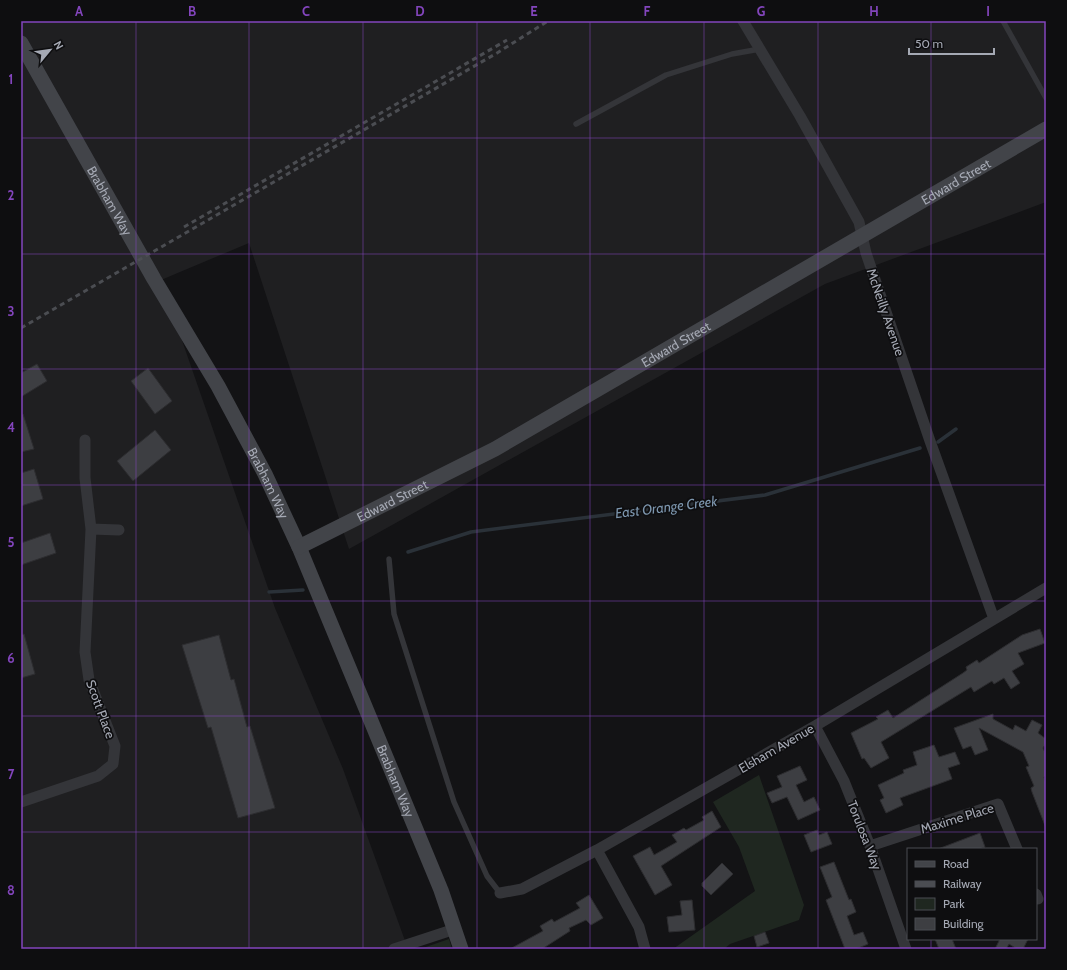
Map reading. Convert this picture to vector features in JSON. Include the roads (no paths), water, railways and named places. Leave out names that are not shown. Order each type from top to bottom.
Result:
[{"type":"main road","name":"Brabham Way","points":[[21,44],[154,279],[218,386],[265,474],[299,547],[441,890],[461,949]]},
{"type":"main road","name":"Edward Street","points":[[299,547],[495,449],[1046,129]]},
{"type":"street","name":"McNeilly Avenue","points":[[743,21],[800,116],[856,216],[866,253],[930,441],[994,618]]},
{"type":"street","name":"Scott Place","points":[[21,802],[98,776],[112,764],[115,746],[89,680],[85,652],[91,529],[85,478],[85,440]]},
{"type":"street","points":[[91,529],[119,530]]},
{"type":"street","name":"Elsham Avenue","points":[[500,893],[522,889],[597,850],[815,726],[1046,588]]},
{"type":"street","name":"Torulosa Way","points":[[815,726],[844,782],[870,846],[906,949]]},
{"type":"street","name":"Maxime Place","points":[[870,846],[998,804],[1017,848]]},
{"type":"street","points":[[597,850],[639,927],[644,949]]},
{"type":"street","points":[[394,949],[455,928]]},
{"type":"lane","points":[[1003,21],[1046,98]]},
{"type":"lane","points":[[576,124],[666,75],[726,56],[760,49]]},
{"type":"lane","points":[[389,559],[394,614],[454,802],[487,876],[500,893]]},
{"type":"waterway","name":"East Orange Creek","points":[[938,442],[956,429]]},
{"type":"waterway","name":"East Orange Creek","points":[[408,552],[471,532],[765,495],[920,448]]},
{"type":"waterway","name":"East Orange Creek","points":[[269,592],[303,590]]},
{"type":"railway","points":[[21,328],[497,53],[548,21]]},
{"type":"railway","points":[[184,227],[507,40]]}]
